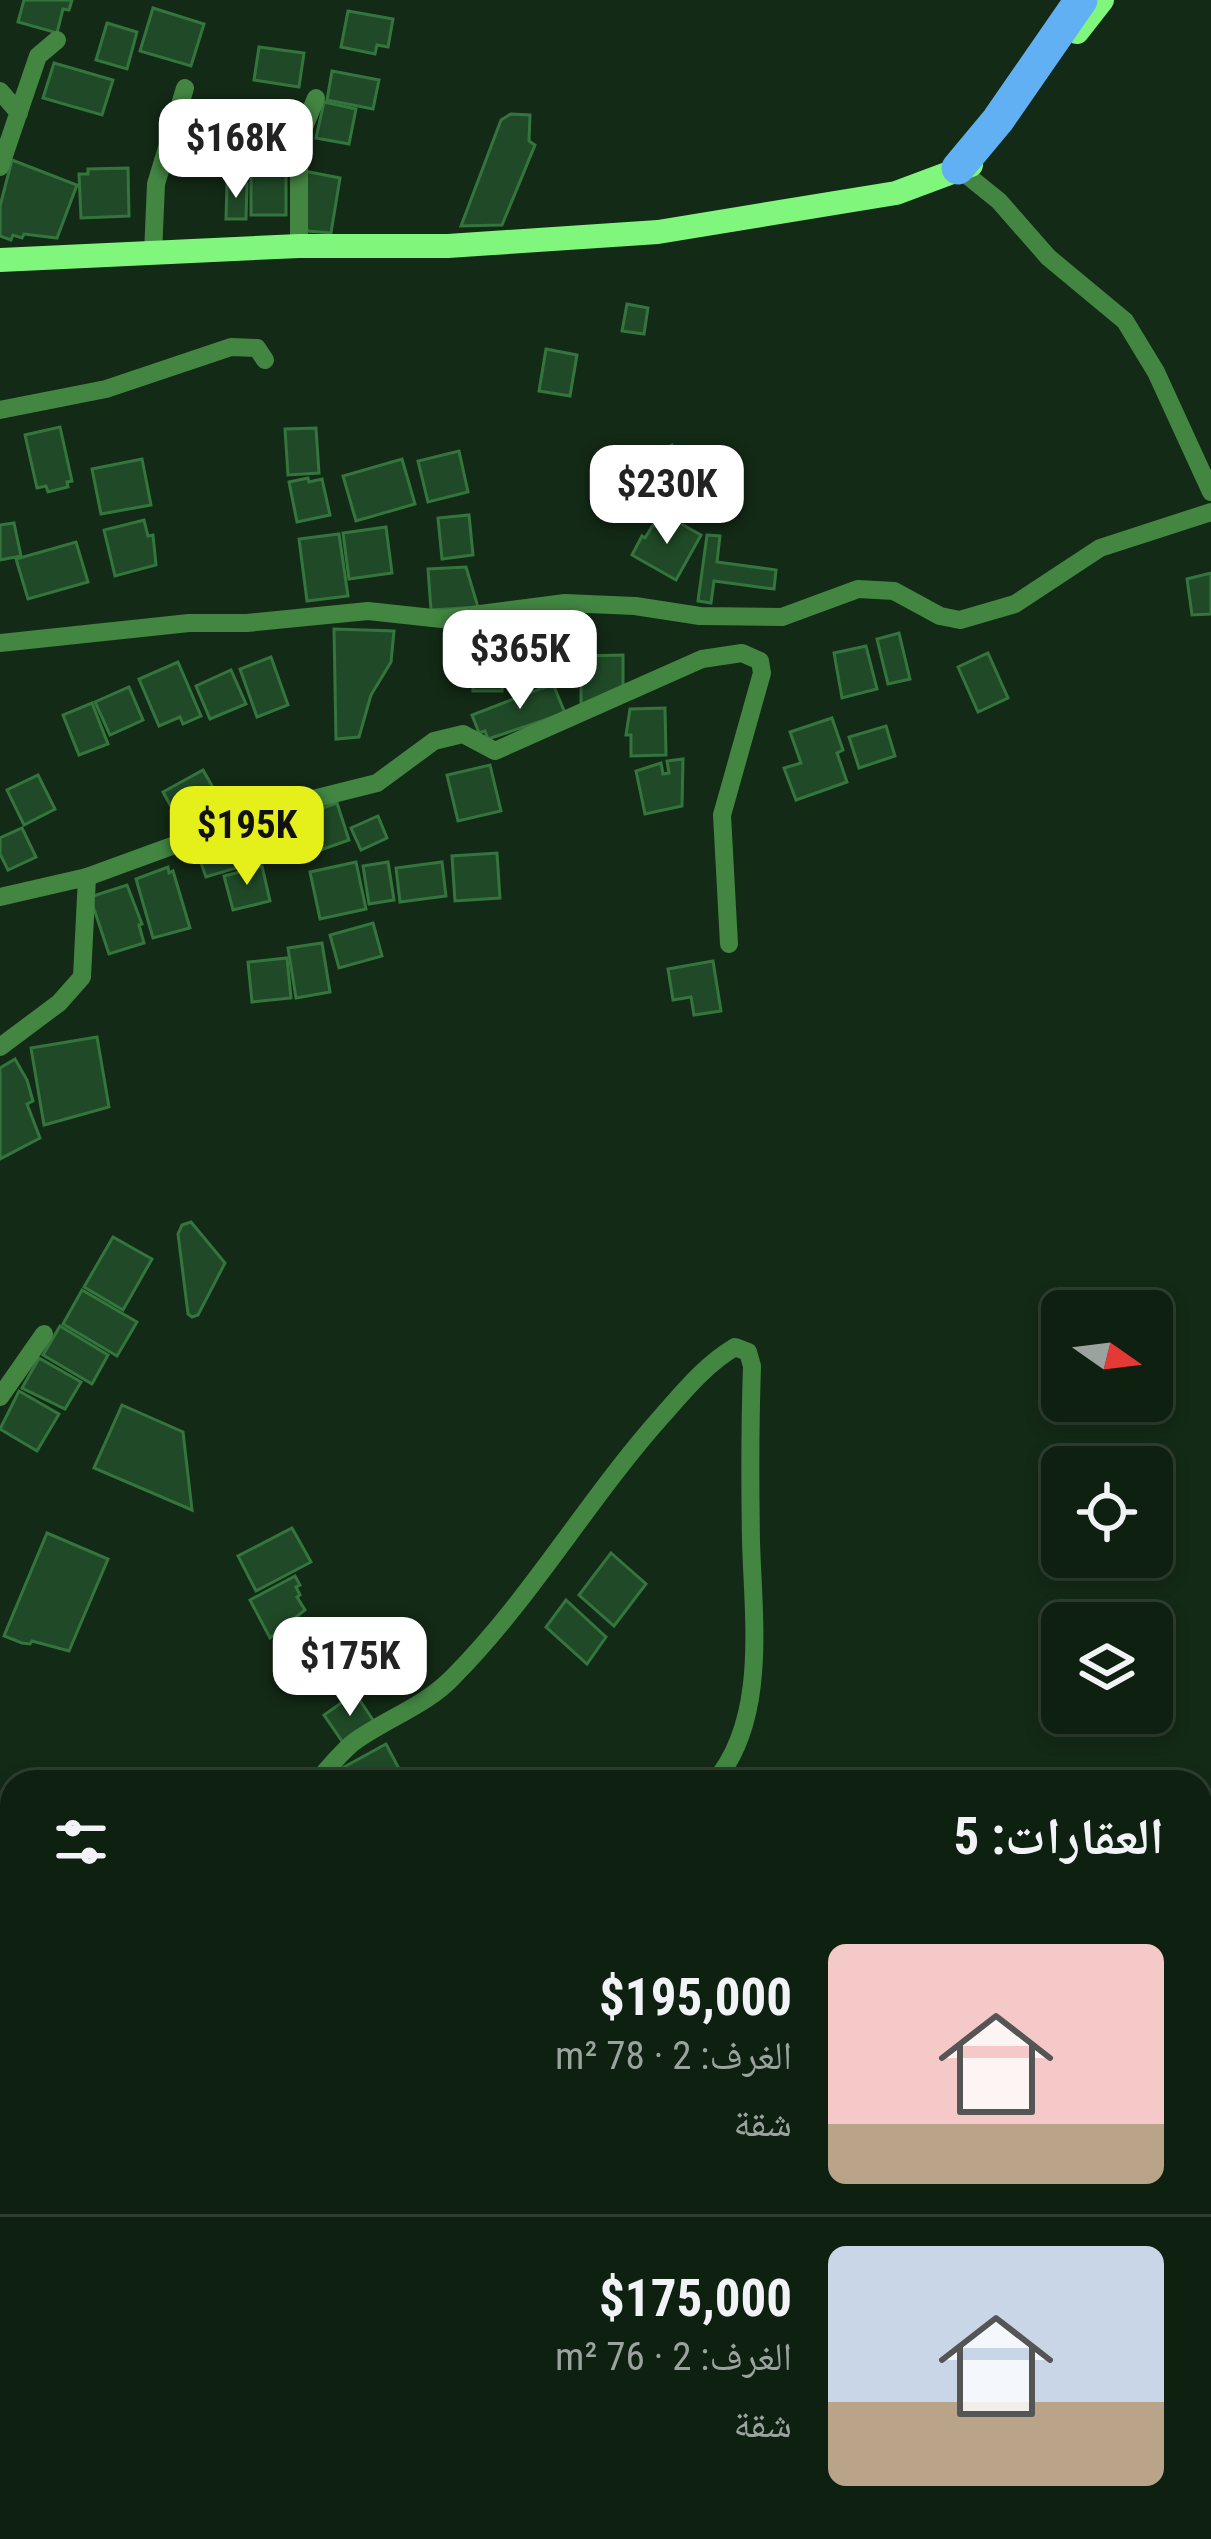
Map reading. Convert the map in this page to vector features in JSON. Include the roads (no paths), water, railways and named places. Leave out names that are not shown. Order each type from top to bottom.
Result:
[{"type":"highway","points":[[958,168],[1010,104],[1082,0]]},
{"type":"main road","points":[[0,260],[298,246],[448,246],[658,232],[896,193],[982,163],[1102,0]]},
{"type":"street","points":[[0,167],[38,56],[57,40]]},
{"type":"street","points":[[153,254],[156,184],[185,88]]},
{"type":"street","points":[[0,91],[19,112]]},
{"type":"street","points":[[298,246],[299,139],[316,98]]},
{"type":"street","points":[[958,168],[999,201],[1048,257],[1125,320],[1156,372],[1211,492]]},
{"type":"street","points":[[0,410],[106,389],[231,347],[257,349],[266,360]]},
{"type":"street","points":[[0,643],[368,611],[442,619],[566,603],[635,606],[700,616],[782,617],[858,589],[894,591],[940,616],[960,620],[1015,604],[1100,548],[1211,512]]},
{"type":"street","points":[[0,897],[87,877],[274,809],[377,783],[434,741],[463,734],[495,751],[702,658],[742,653],[760,662],[762,674],[723,807],[729,944]]},
{"type":"street","points":[[0,1047],[59,1004],[82,976],[87,877]]},
{"type":"street","points":[[0,1397],[44,1334]]},
{"type":"street","points":[[327,1770],[352,1744],[427,1700],[451,1680],[527,1592],[648,1432],[710,1362],[735,1347],[748,1352],[752,1366],[753,1657],[736,1752],[723,1770]]}]
